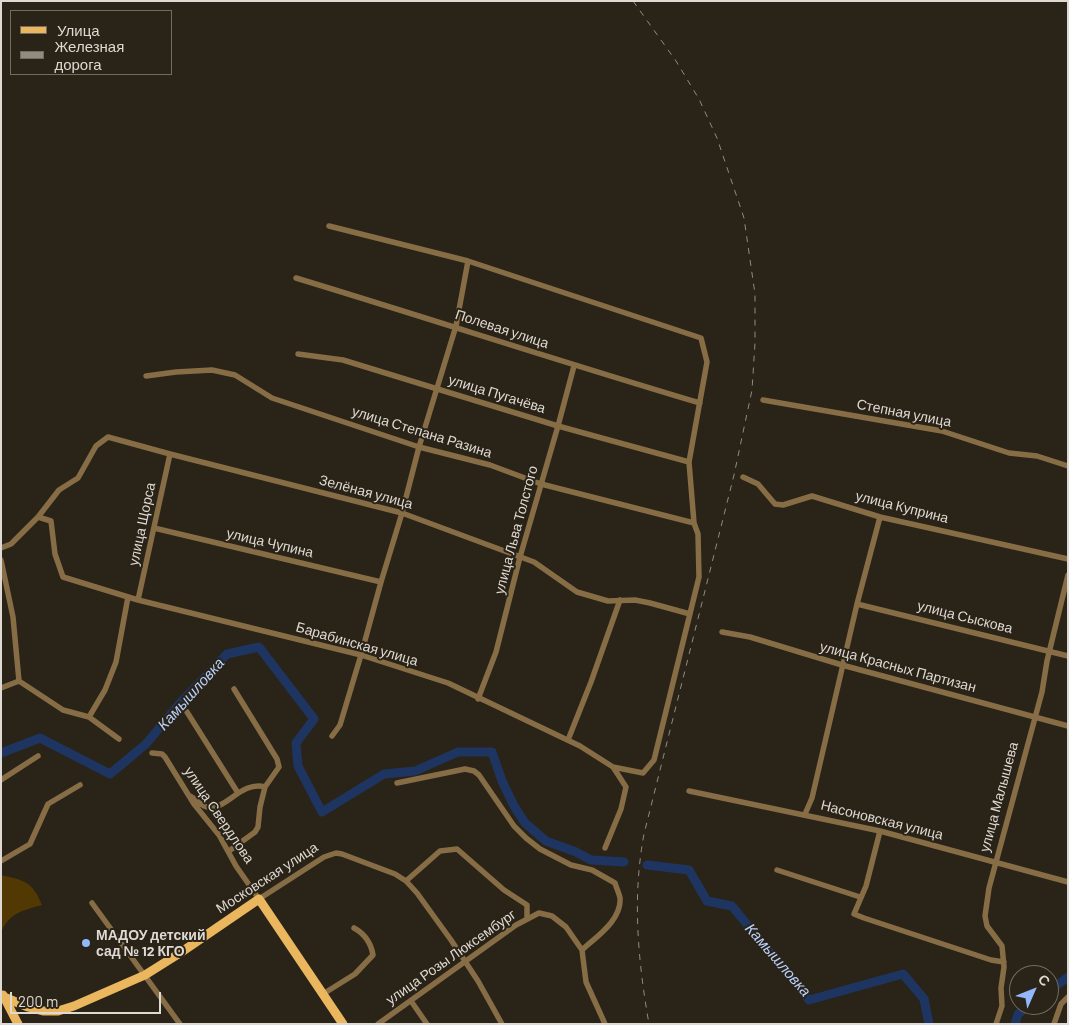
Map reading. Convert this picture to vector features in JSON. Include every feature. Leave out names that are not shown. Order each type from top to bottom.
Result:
[{"type":"main road","name":"Московская улица","points":[[3,995],[35,1010],[50,1012],[74,1006],[145,975],[180,954],[259,899]]},
{"type":"main road","name":"улица Свердлова","points":[[259,899],[343,1024]]},
{"type":"main road","points":[[3,995],[18,1024]]},
{"type":"street","points":[[329,226],[468,261],[701,338],[707,362],[689,462],[694,523],[698,534],[699,577],[654,760],[643,773],[613,767]]},
{"type":"street","points":[[332,736],[340,725],[456,326],[468,261]]},
{"type":"street","name":"Полевая улица","points":[[296,278],[456,326],[574,366],[700,403]]},
{"type":"street","name":"улица Пугачёва","points":[[298,354],[343,360],[558,426],[689,462]]},
{"type":"street","name":"улица Льва Толстого","points":[[478,698],[496,652],[520,557],[574,366]]},
{"type":"street","name":"улица Степана Разина","points":[[146,376],[212,370],[236,375],[272,398],[420,447],[490,465],[541,484],[694,523]]},
{"type":"street","name":"Степная улица","points":[[763,400],[942,431],[1009,452],[1037,456],[1068,466]]},
{"type":"street","name":"Зелёная улица","points":[[38,517],[60,490],[78,478],[96,446],[108,437],[402,513],[534,562],[577,592],[608,601],[635,600],[650,602],[690,614]]},
{"type":"street","name":"улица Щорса","points":[[138,600],[170,454]]},
{"type":"street","name":"улица Куприна","points":[[742,476],[758,484],[775,504],[783,506],[812,496],[880,516],[1068,559]]},
{"type":"street","points":[[805,814],[812,798],[842,665],[880,516]]},
{"type":"street","points":[[1,548],[11,544],[38,517]]},
{"type":"street","name":"Барабинская улица","points":[[38,517],[51,520],[55,554],[63,577],[138,600],[361,655],[448,683],[580,746],[613,767],[626,788],[621,808],[605,848]]},
{"type":"street","name":"улица Чупина","points":[[154,528],[381,582]]},
{"type":"street","points":[[1,560],[13,617],[19,681]]},
{"type":"street","name":"улица Малышева","points":[[996,1024],[1002,1006],[1001,988],[1004,962],[1002,946],[988,926],[986,916],[989,888],[994,862],[1042,692],[1049,651],[1068,575]]},
{"type":"street","points":[[89,717],[105,690],[116,662],[128,597]]},
{"type":"street","points":[[568,740],[620,600]]},
{"type":"street","name":"улица Сыскова","points":[[857,604],[1068,656]]},
{"type":"street","name":"улица Красных Партизан","points":[[722,632],[750,637],[842,665],[1068,726]]},
{"type":"street","points":[[1,688],[19,681]]},
{"type":"street","points":[[19,681],[63,710],[89,717],[119,739]]},
{"type":"street","points":[[229,851],[255,832],[258,827],[265,787],[279,767],[234,689]]},
{"type":"street","points":[[187,712],[238,793]]},
{"type":"street","name":"улица Свердлова","points":[[152,753],[162,754],[165,757],[204,818],[220,835],[236,866],[259,899]]},
{"type":"street","points":[[1,780],[38,756]]},
{"type":"street","points":[[397,783],[465,769],[474,771],[514,826],[526,838],[540,849],[571,865],[592,870],[615,883],[620,898],[617,911],[610,924],[582,950],[586,982],[605,1024]]},
{"type":"street","points":[[1,861],[30,844],[48,804],[61,794],[80,785]]},
{"type":"street","points":[[188,795],[204,807],[209,808],[223,803],[253,786],[265,787]]},
{"type":"street","name":"Насоновская улица","points":[[689,791],[880,831],[1068,882]]},
{"type":"street","points":[[880,831],[866,886],[860,896],[854,914],[982,957],[1004,962]]},
{"type":"street","points":[[502,1024],[482,988],[441,925],[406,881],[440,851],[457,849],[504,890],[527,905],[527,919]]},
{"type":"street","name":"Московская улица","points":[[259,899],[330,854],[342,854],[395,874],[406,881]]},
{"type":"street","points":[[777,870],[860,896]]},
{"type":"street","points":[[92,903],[180,1024]]},
{"type":"street","name":"улица Розы Люксембург","points":[[378,1024],[516,925],[539,913],[552,916],[566,927],[582,950]]},
{"type":"street","points":[[323,994],[355,974],[373,955],[364,935],[354,928]]},
{"type":"street","points":[[1054,1024],[1060,1004],[1068,997]]},
{"type":"street","points":[[411,1001],[427,1024]]},
{"type":"shaded area","points":[[1,875],[27,883],[35,891],[42,905],[17,913],[4,926],[1,933]]},
{"type":"waterway","name":"Камышловка","points":[[1,753],[40,738],[110,774],[146,744],[180,703],[227,654],[259,647],[314,719],[296,743],[298,766],[322,812],[384,774],[415,771],[458,752],[492,752],[502,781],[514,806],[525,823],[546,841],[576,852],[591,860],[624,862]]},
{"type":"waterway","name":"Камышловка","points":[[647,865],[689,870],[707,901],[732,906],[809,1000],[903,974],[924,999],[929,1024]]},
{"type":"waterway","name":"Камышловка","points":[[1059,984],[1068,977]]},
{"type":"waterway","name":"Камышловка","points":[[1015,1024],[1018,1015]]},
{"type":"railway","points":[[633,1],[676,61],[699,99],[717,138],[744,218],[755,294],[755,343],[752,390],[734,475],[644,834],[640,858],[637,906],[639,953],[649,1024]]},
{"type":"place","name":"МАДОУ детский сад № 12 КГО","points":[[86,943]]}]
